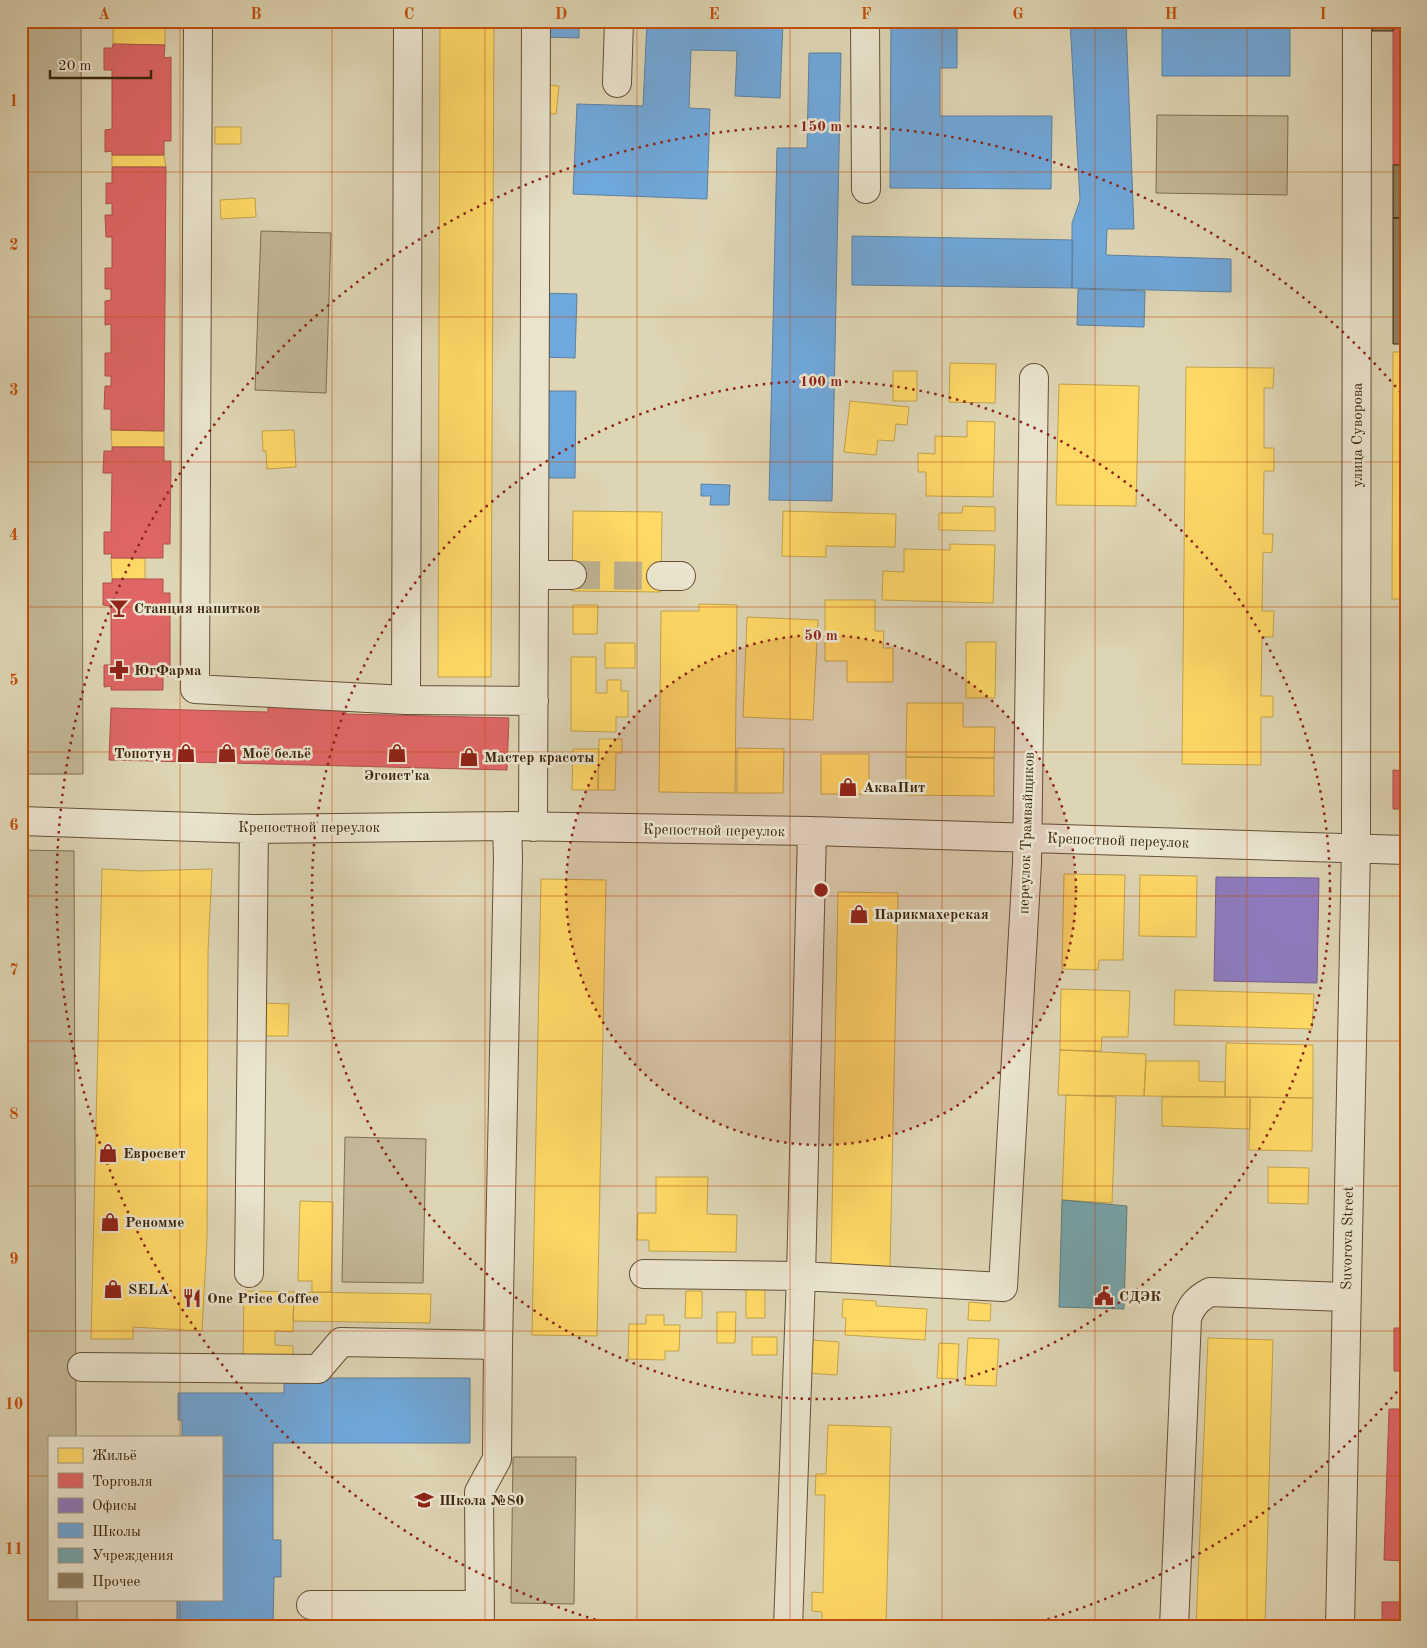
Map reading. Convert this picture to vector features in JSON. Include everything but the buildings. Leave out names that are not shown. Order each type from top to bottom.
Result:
[{"type":"street","points":[[198,21],[195,689],[406,700],[534,701]]},
{"type":"street","points":[[406,700],[408,21]]},
{"type":"street","points":[[311,1605],[480,1616],[480,1492],[498,1458],[498,1345],[508,868],[520,827],[534,701],[536,21]]},
{"type":"street","points":[[617,83],[618,21]]},
{"type":"street","points":[[865,21],[866,188]]},
{"type":"street","name":"улица Суворова","points":[[1356,848],[1357,21]]},
{"type":"street","name":"переулок Трамвайщиков","points":[[800,1276],[1002,1287],[1028,838],[1034,378]]},
{"type":"street","points":[[534,574],[572,575]]},
{"type":"street","name":"Крепостной переулок","points":[[21,821],[254,828],[520,827],[812,831],[1406,850]]},
{"type":"street","points":[[249,1273],[254,828]]},
{"type":"street","points":[[788,1627],[812,831]]},
{"type":"street","name":"Suvorova Street","points":[[1340,1627],[1356,848]]},
{"type":"street","points":[[644,1274],[800,1276]]},
{"type":"street","points":[[1174,1627],[1187,1318],[1190,1309],[1196,1299],[1210,1292],[1346,1297]]},
{"type":"street","points":[[82,1367],[318,1369],[341,1342],[498,1345]]},
{"type":"shaded area","points":[[21,21],[81,21],[83,774],[21,774]]},
{"type":"shaded area","points":[[1157,115],[1288,116],[1287,195],[1156,193]]},
{"type":"shaded area","points":[[261,231],[331,233],[326,393],[255,390]]},
{"type":"shaded area","points":[[21,850],[74,851],[76,1436],[48,1436],[48,1600],[77,1600],[77,1627],[21,1627]]},
{"type":"shaded area","points":[[345,1137],[426,1139],[423,1283],[342,1282]]},
{"type":"shaded area","points":[[513,1457],[576,1457],[574,1604],[511,1603]]},
{"type":"tunnel","points":[[572,575],[661,576]]},
{"type":"place","name":"Станция напитков","points":[[119,608]]},
{"type":"place","name":"ЮгФарма","points":[[119,670]]},
{"type":"place","name":"Топотун","points":[[186,753]]},
{"type":"place","name":"Моё бельё","points":[[227,753]]},
{"type":"place","name":"Эгоист'ка","points":[[397,753]]},
{"type":"place","name":"Мастер красоты","points":[[469,757]]},
{"type":"place","name":"АкваПит","points":[[848,787]]},
{"type":"place","name":"Парикмахерская","points":[[859,914]]},
{"type":"place","name":"Евросвет","points":[[108,1153]]},
{"type":"place","name":"Реномме","points":[[110,1222]]},
{"type":"place","name":"SELA","points":[[113,1289]]},
{"type":"place","name":"СДЭК","points":[[1104,1296]]},
{"type":"place","name":"One Price Coffee","points":[[192,1298]]},
{"type":"place","name":"Школа №80","points":[[424,1500]]}]
